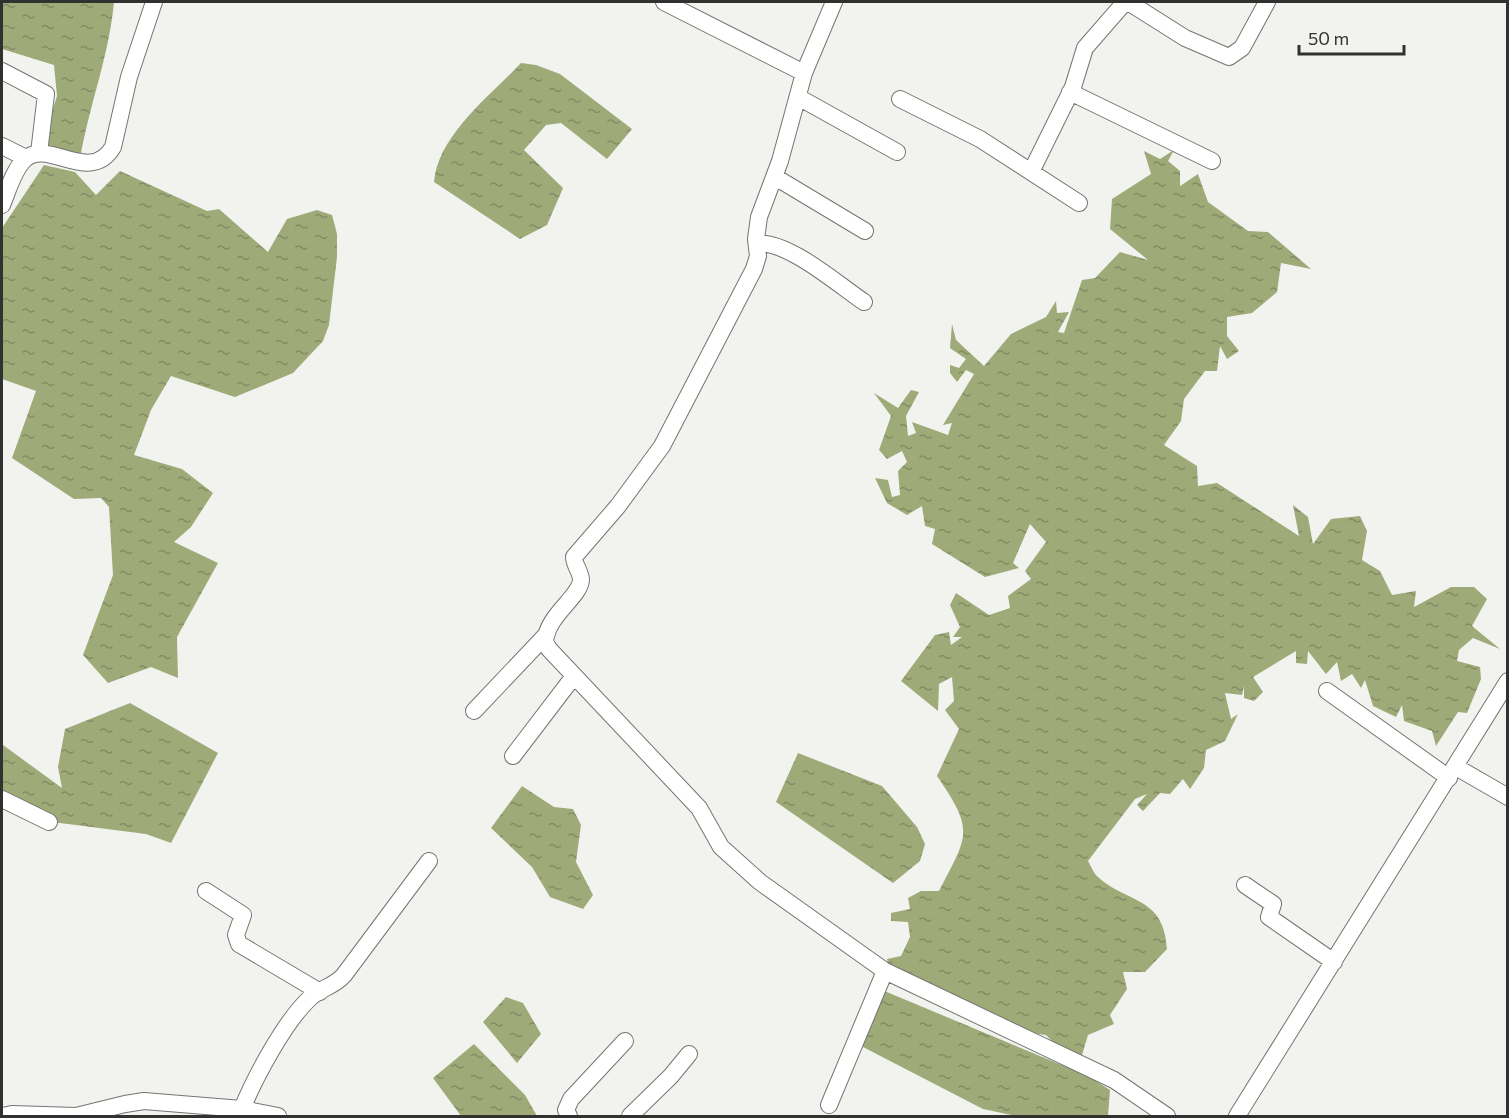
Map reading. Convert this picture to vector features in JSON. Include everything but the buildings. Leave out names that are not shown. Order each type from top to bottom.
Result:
[{"type":"street","points":[[2,146],[33,155],[84,162],[99,160],[108,155],[113,147],[129,77],[154,2]]},
{"type":"street","points":[[664,2],[804,73]]},
{"type":"street","points":[[474,711],[546,635],[551,622],[579,585],[580,577],[574,557],[618,506],[662,446],[754,269],[758,256],[759,216],[775,177],[804,73],[834,2]]},
{"type":"street","points":[[1031,172],[1070,92],[1085,48],[1127,2],[1185,38],[1229,57],[1242,48],[1267,2]]},
{"type":"street","points":[[2,70],[46,94],[33,155],[15,174],[2,205]]},
{"type":"street","points":[[1070,92],[1212,161]]},
{"type":"street","points":[[798,98],[897,152]]},
{"type":"street","points":[[900,99],[980,139],[1079,203]]},
{"type":"street","points":[[775,177],[865,231]]},
{"type":"street","points":[[757,244],[768,244],[792,254],[864,302]]},
{"type":"street","points":[[546,635],[549,649],[699,808],[721,847],[760,882],[885,971],[1114,1080],[1167,1116]]},
{"type":"street","points":[[513,756],[574,676]]},
{"type":"street","points":[[1237,1116],[1453,773],[1508,681]]},
{"type":"street","points":[[1327,691],[1453,773],[1508,797]]},
{"type":"street","points":[[2,799],[49,822]]},
{"type":"street","points":[[242,1108],[268,1056],[307,1000],[336,984],[344,975],[429,861]]},
{"type":"street","points":[[1245,885],[1273,904],[1269,917],[1334,962]]},
{"type":"street","points":[[206,891],[243,915],[236,938],[239,944],[320,992]]},
{"type":"street","points":[[829,1105],[885,971]]},
{"type":"street","points":[[569,1116],[566,1110],[571,1099],[625,1041]]},
{"type":"street","points":[[630,1116],[671,1076],[689,1054]]},
{"type":"street","points":[[2,1116],[12,1114],[76,1116],[144,1101],[194,1111],[242,1108],[278,1116]]},
{"type":"water","points":[[2,2],[114,2],[108,42],[80,159],[40,149],[57,96],[54,65],[2,49]]},
{"type":"water","points":[[521,63],[536,65],[560,74],[632,129],[607,159],[561,123],[546,125],[524,150],[563,188],[547,225],[520,239],[434,182],[445,148],[455,132]]},
{"type":"water","points":[[1174,150],[1168,161],[1180,171],[1180,186],[1198,174],[1208,202],[1248,231],[1268,232],[1311,269],[1281,263],[1277,292],[1252,313],[1227,317],[1227,336],[1239,351],[1227,359],[1220,346],[1217,371],[1205,371],[1184,399],[1181,421],[1164,445],[1197,466],[1198,486],[1217,483],[1299,536],[1293,505],[1308,517],[1313,544],[1331,519],[1360,516],[1367,531],[1362,560],[1380,571],[1392,595],[1416,591],[1414,607],[1451,587],[1474,587],[1487,599],[1472,626],[1500,649],[1473,638],[1459,650],[1457,661],[1480,667],[1481,679],[1467,713],[1458,712],[1436,746],[1432,731],[1404,721],[1402,705],[1396,717],[1373,706],[1365,680],[1361,688],[1352,674],[1341,681],[1337,662],[1326,674],[1308,651],[1307,664],[1296,663],[1296,651],[1253,677],[1263,692],[1254,701],[1244,698],[1244,686],[1242,695],[1225,693],[1231,719],[1238,714],[1225,741],[1206,750],[1204,768],[1190,789],[1183,779],[1170,794],[1160,793],[1143,811],[1137,805],[1147,794],[1135,799],[1088,861],[1098,877],[1109,886],[1152,910],[1159,919],[1164,932],[1167,949],[1145,972],[1123,972],[1127,989],[1110,1015],[1114,1024],[1088,1035],[1082,1055],[1065,1054],[1046,1035],[1008,1030],[889,969],[887,959],[901,956],[910,937],[908,922],[891,921],[891,913],[910,909],[908,898],[921,891],[939,891],[961,845],[963,833],[957,809],[937,776],[959,729],[945,710],[954,701],[952,677],[939,684],[938,711],[901,681],[935,635],[949,632],[951,645],[962,637],[953,637],[960,627],[950,605],[956,593],[989,615],[1010,608],[1008,596],[1031,579],[1025,571],[1046,542],[1030,524],[1013,563],[1019,568],[985,577],[932,544],[935,529],[925,526],[922,506],[907,515],[887,503],[875,478],[888,480],[892,497],[900,495],[898,471],[907,462],[902,451],[887,459],[879,450],[891,416],[874,393],[898,408],[911,390],[919,392],[906,416],[908,436],[916,433],[912,422],[948,435],[952,423],[943,425],[974,374],[966,370],[957,382],[950,373],[950,365],[959,368],[966,359],[950,348],[952,324],[956,340],[984,366],[1011,334],[1046,317],[1056,301],[1057,313],[1069,312],[1058,332],[1064,333],[1082,280],[1095,278],[1120,252],[1148,260],[1110,229],[1112,199],[1151,174],[1144,151],[1160,159]]},
{"type":"water","points":[[44,165],[75,172],[96,195],[120,171],[207,211],[219,209],[268,252],[287,219],[317,210],[332,215],[337,234],[337,257],[329,325],[323,341],[293,373],[235,397],[171,376],[151,410],[134,455],[182,469],[213,493],[191,527],[174,542],[218,563],[177,637],[178,678],[151,667],[108,683],[83,655],[113,575],[109,507],[101,498],[74,499],[12,458],[36,391],[2,379],[2,228]]},
{"type":"water","points":[[130,703],[218,753],[171,843],[146,834],[52,822],[2,798],[3,745],[62,788],[58,767],[65,729]]},
{"type":"water","points":[[798,753],[882,786],[917,827],[925,844],[920,861],[893,883],[776,802]]},
{"type":"water","points":[[522,786],[554,807],[573,809],[581,825],[576,862],[593,895],[583,909],[550,897],[532,867],[491,828]]},
{"type":"water","points":[[882,990],[1088,1076],[1110,1090],[1108,1116],[1016,1116],[983,1109],[861,1046]]},
{"type":"water","points":[[506,997],[523,1003],[541,1034],[517,1063],[483,1022]]},
{"type":"water","points":[[474,1044],[525,1095],[537,1116],[461,1116],[433,1078]]}]
